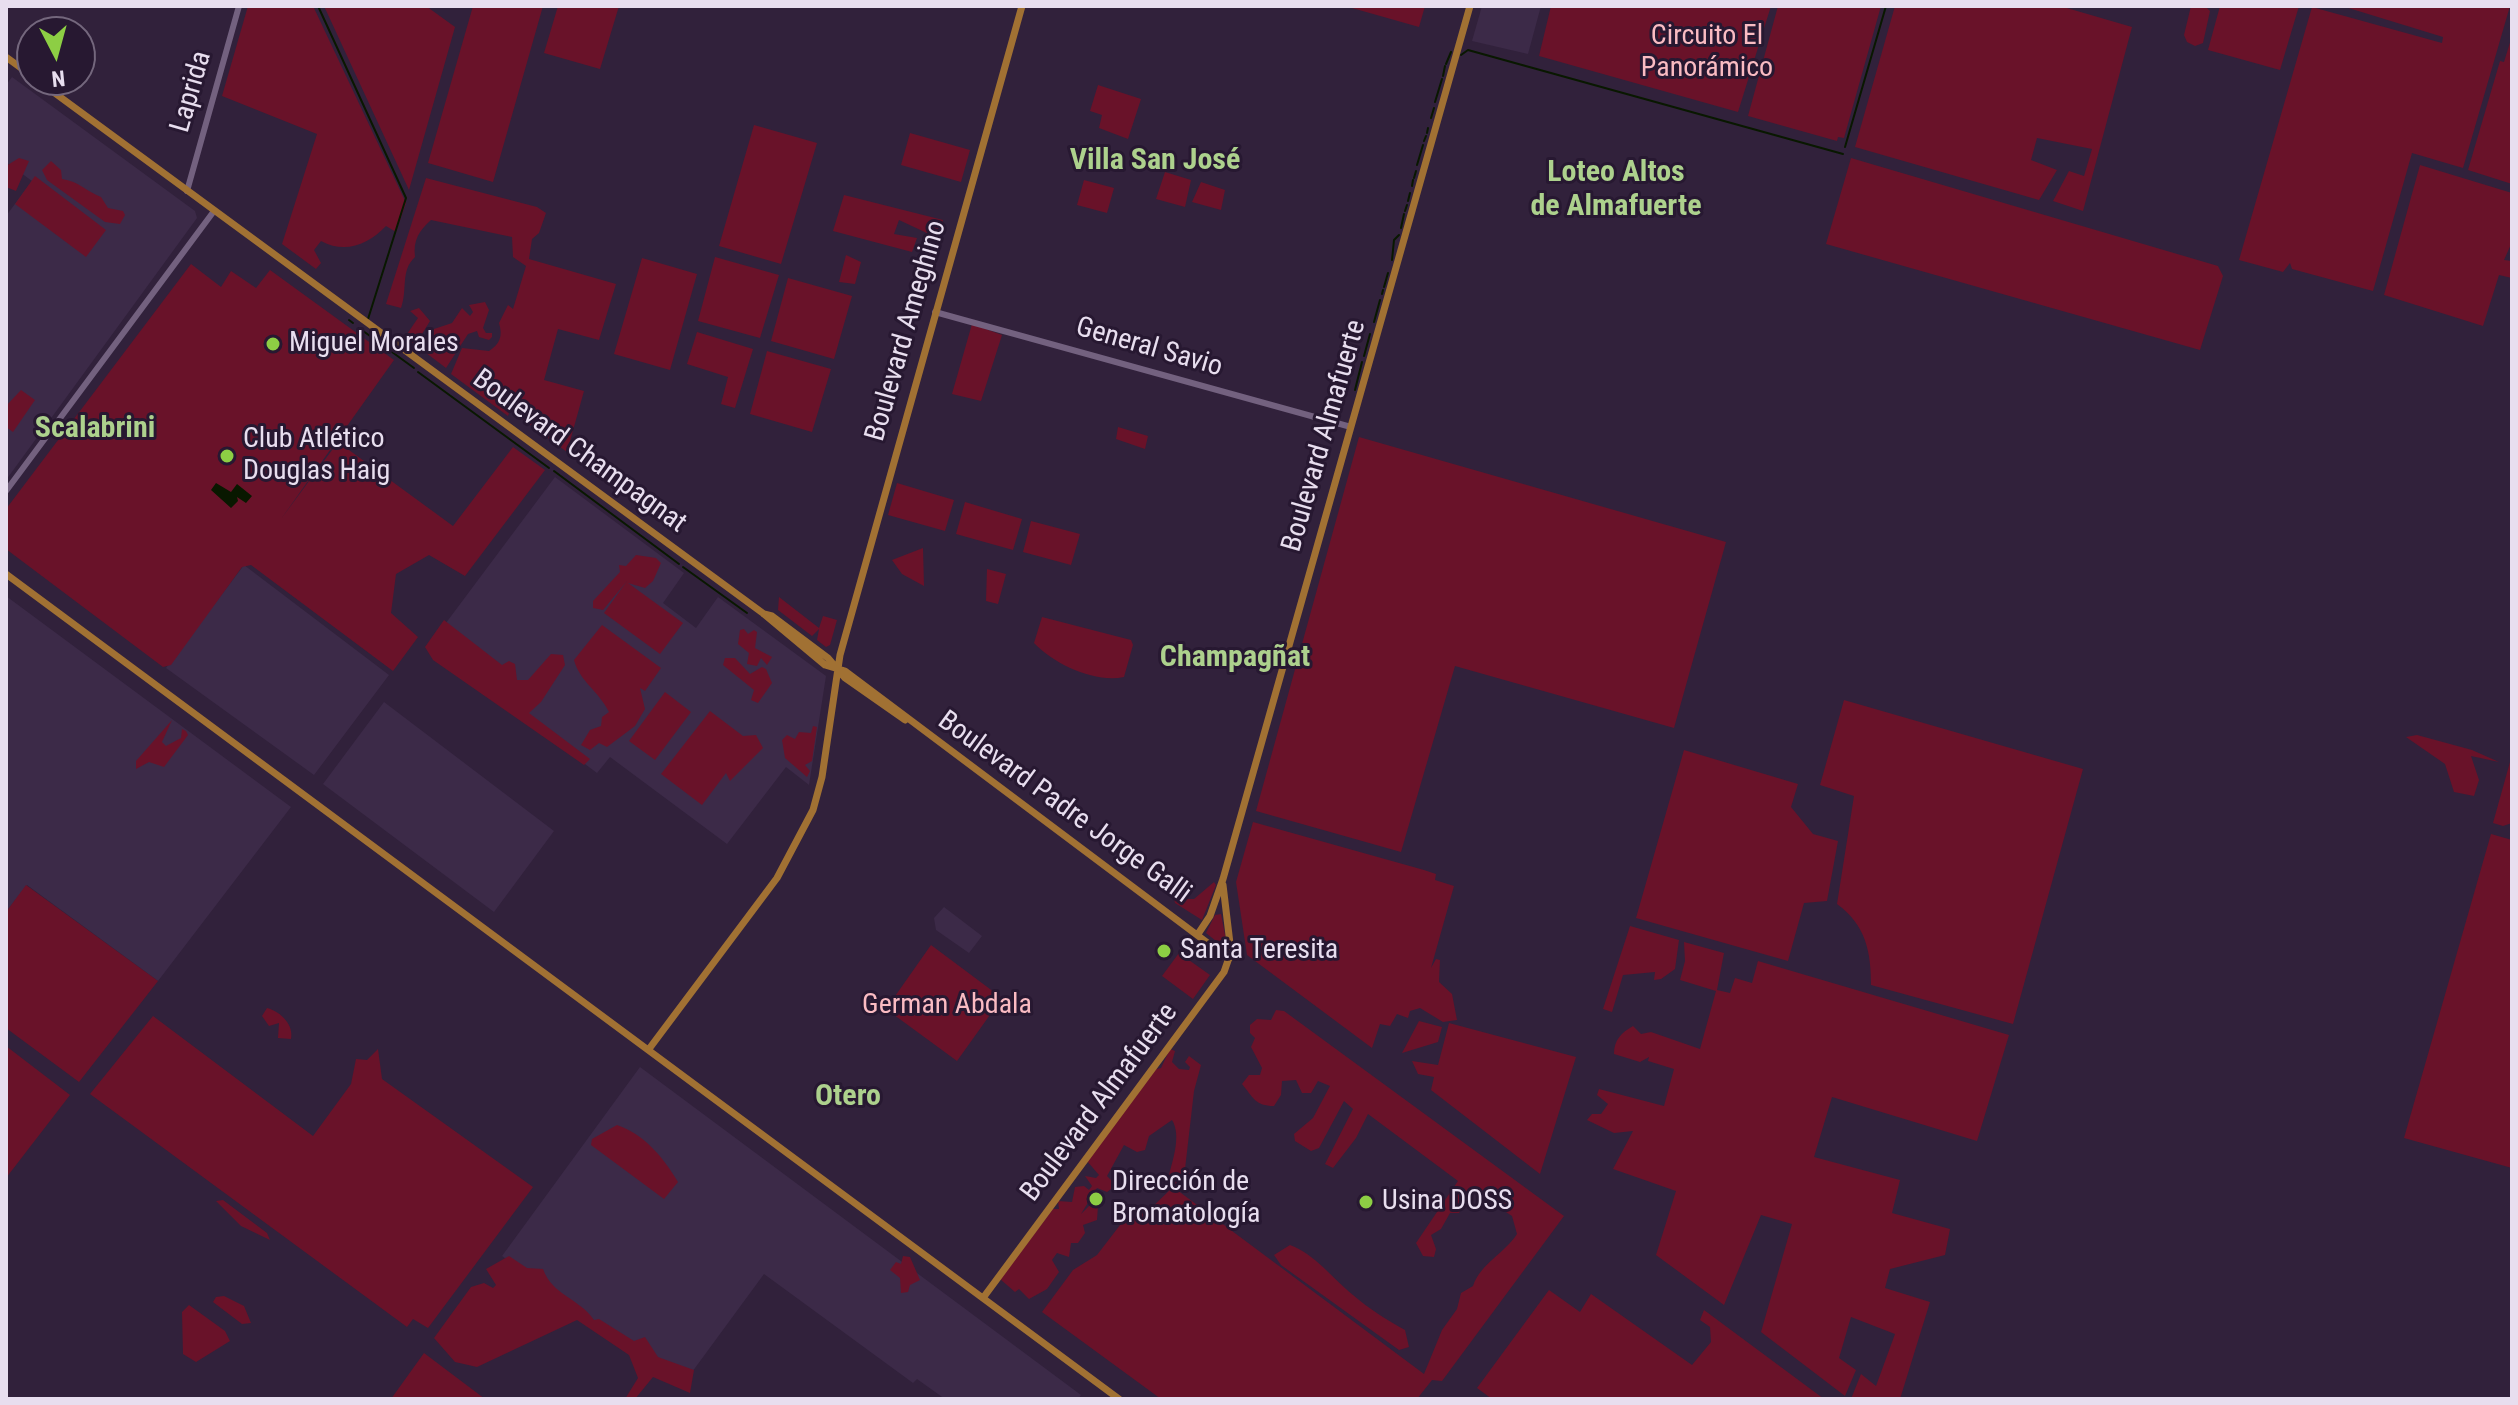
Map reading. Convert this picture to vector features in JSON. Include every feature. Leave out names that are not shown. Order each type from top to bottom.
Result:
[{"type":"main road","name":"Boulevard Ameghino","points":[[649,1049],[777,878],[802,837],[821,786],[837,669],[1022,6]]},
{"type":"main road","name":"Boulevard Almafuerte","points":[[1198,934],[1210,916],[1223,879],[1470,6]]},
{"type":"main road","name":"Boulevard Champagnat","points":[[58,96],[783,625],[837,669]]},
{"type":"main road","points":[[6,574],[1119,1399]]},
{"type":"main road","name":"Boulevard Padre Jorge Galli","points":[[837,669],[856,679],[1229,959]]},
{"type":"main road","name":"Boulevard Almafuerte","points":[[983,1298],[1224,972],[1229,959],[1223,879]]},
{"type":"street","name":"Laprida","points":[[187,191],[239,6]]},
{"type":"street","points":[[6,491],[214,211]]},
{"type":"street","name":"General Savio","points":[[935,312],[1351,427]]},
{"type":"shaded area","points":[[1482,6],[1541,6],[1528,54],[1472,41]]},
{"type":"shaded area","points":[[12,77],[16,80],[16,96],[38,96],[195,211],[197,218],[6,480],[6,216],[32,181],[6,162],[6,85]]},
{"type":"shaded area","points":[[555,477],[684,573],[663,603],[696,628],[718,597],[826,676],[809,785],[786,767],[727,844],[610,757],[597,773],[428,647]]},
{"type":"shaded area","points":[[216,483],[231,492],[237,484],[252,496],[246,503],[237,497],[238,501],[231,508],[211,490]]},
{"type":"shaded area","points":[[244,565],[389,675],[314,775],[166,668]]},
{"type":"shaded area","points":[[6,596],[291,807],[158,981],[27,885],[6,912]]},
{"type":"shaded area","points":[[384,702],[554,831],[494,912],[323,784]]},
{"type":"shaded area","points":[[944,907],[982,936],[969,953],[936,930],[934,918]]},
{"type":"shaded area","points":[[640,1067],[1081,1395],[1078,1399],[945,1399],[917,1379],[913,1383],[764,1274],[684,1383],[502,1256]]},
{"type":"green space","points":[[248,6],[313,6],[406,203],[396,232],[386,226],[356,246],[339,247],[321,241],[314,250],[321,263],[316,269],[282,244],[317,134],[222,96]]},
{"type":"green space","points":[[324,6],[426,6],[455,27],[409,190]]},
{"type":"green space","points":[[473,6],[543,6],[493,182],[428,163]]},
{"type":"green space","points":[[558,6],[619,6],[600,69],[544,53]]},
{"type":"green space","points":[[1345,6],[1425,6],[1419,27]]},
{"type":"green space","name":"Circuito El Panorámico","points":[[1551,6],[1771,6],[1738,112],[1539,56]]},
{"type":"green space","points":[[1778,6],[1881,6],[1844,138],[1838,137],[1837,141],[1748,116]]},
{"type":"green space","points":[[1895,6],[2060,6],[2132,27],[2083,211],[2053,201],[2069,171],[2084,176],[2092,149],[2037,138],[2031,160],[2057,170],[2039,200],[1855,147]]},
{"type":"green space","points":[[2191,6],[2205,6],[2210,11],[2203,43],[2195,46],[2187,42],[2184,35]]},
{"type":"green space","points":[[2220,6],[2299,6],[2280,70],[2208,50]]},
{"type":"green space","points":[[2342,6],[2510,6],[2463,168],[2412,153],[2373,291],[2292,269],[2290,263],[2283,272],[2239,260],[2312,7],[2442,43],[2443,37]]},
{"type":"green space","points":[[2512,36],[2512,184],[2468,170],[2500,61],[2504,62]]},
{"type":"green space","points":[[1098,85],[1141,99],[1128,139],[1099,128],[1102,115],[1090,111]]},
{"type":"green space","points":[[754,125],[817,143],[781,264],[719,246]]},
{"type":"green space","points":[[910,133],[970,150],[961,182],[901,165]]},
{"type":"green space","points":[[19,158],[29,161],[16,191],[6,187],[6,166]]},
{"type":"green space","points":[[1851,158],[2218,266],[2223,276],[2200,350],[1826,244]]},
{"type":"green space","points":[[51,161],[61,170],[62,179],[101,197],[108,208],[123,211],[125,215],[120,224],[105,222],[47,180],[42,170]]},
{"type":"green space","points":[[2420,165],[2512,193],[2512,242],[2504,260],[2512,261],[2512,278],[2499,275],[2483,326],[2384,295]]},
{"type":"green space","points":[[1165,172],[1191,180],[1185,207],[1156,199]]},
{"type":"green space","points":[[35,176],[106,230],[86,257],[15,204]]},
{"type":"green space","points":[[426,178],[537,207],[546,213],[539,233],[532,239],[529,259],[616,284],[599,340],[558,329],[544,380],[584,391],[567,452],[510,410],[508,416],[451,374],[462,348],[489,351],[500,339],[499,323],[508,305],[513,309],[526,266],[513,257],[512,237],[431,220],[416,241],[415,257],[407,268],[401,308],[386,304]]},
{"type":"green space","points":[[1084,180],[1114,188],[1107,213],[1077,205]]},
{"type":"green space","points":[[1201,182],[1225,190],[1221,210],[1192,202]]},
{"type":"green space","points":[[844,195],[943,220],[941,229],[929,234],[899,220],[894,234],[917,238],[912,252],[833,231]]},
{"type":"green space","points":[[846,255],[861,262],[855,284],[839,282]]},
{"type":"green space","points":[[715,257],[779,275],[760,338],[698,321]]},
{"type":"green space","points":[[642,258],[697,274],[670,370],[614,354]]},
{"type":"green space","name":"Club Atlético Douglas Haig","points":[[191,264],[221,287],[231,271],[256,288],[270,270],[394,360],[281,519],[338,442],[453,526],[513,447],[545,470],[465,576],[429,555],[396,574],[391,613],[418,637],[393,671],[251,565],[242,567],[171,665],[163,667],[6,549],[6,509]]},
{"type":"green space","points":[[788,278],[852,296],[834,359],[771,341]]},
{"type":"green space","points":[[485,302],[489,310],[483,328],[486,333],[492,333],[492,337],[489,340],[479,337],[477,331],[468,334],[446,368],[405,337],[418,318],[410,311],[419,308],[430,321],[422,334],[423,342],[428,340],[434,329],[452,323],[462,308],[470,316],[473,312],[469,305]]},
{"type":"green space","points":[[972,324],[1002,335],[981,401],[952,394]]},
{"type":"green space","points":[[697,332],[753,349],[735,408],[721,404],[728,377],[687,364]]},
{"type":"green space","points":[[767,351],[831,369],[812,432],[750,414]]},
{"type":"green space","points":[[21,390],[35,400],[13,432],[6,427],[6,406]]},
{"type":"green space","points":[[1118,427],[1148,436],[1145,449],[1116,439]]},
{"type":"green space","points":[[1359,437],[1726,542],[1674,728],[1455,666],[1401,852],[1256,811]]},
{"type":"green space","points":[[897,483],[954,500],[945,531],[888,515]]},
{"type":"green space","points":[[965,502],[1022,519],[1013,550],[956,534]]},
{"type":"green space","points":[[1031,521],[1080,534],[1071,565],[1023,552]]},
{"type":"green space","points":[[923,548],[924,586],[902,574],[892,560]]},
{"type":"green space","points":[[636,555],[656,558],[661,563],[653,581],[645,588],[628,583],[683,623],[660,654],[604,613],[627,581],[603,610],[593,608],[593,601],[620,572],[619,565],[626,566]]},
{"type":"green space","points":[[987,569],[1006,574],[998,604],[986,601]]},
{"type":"green space","points":[[779,597],[819,628],[823,616],[837,620],[830,645],[826,647],[817,640],[819,629],[812,636],[778,610]]},
{"type":"green space","points":[[1042,617],[1131,640],[1133,645],[1124,677],[1088,675],[1064,665],[1043,651],[1034,643]]},
{"type":"green space","points":[[444,620],[502,665],[509,661],[515,664],[517,680],[528,680],[551,654],[563,655],[565,665],[541,702],[529,713],[590,759],[584,765],[433,660],[425,647]]},
{"type":"green space","points":[[602,625],[661,668],[645,691],[640,688],[645,709],[635,726],[607,747],[599,743],[590,750],[581,745],[590,730],[601,726],[602,717],[609,712],[580,674],[574,660]]},
{"type":"green space","points":[[744,629],[748,634],[754,630],[757,632],[755,648],[772,657],[767,665],[761,658],[757,666],[747,664],[749,653],[738,644],[740,630]]},
{"type":"green space","points":[[725,658],[735,658],[750,674],[762,667],[766,669],[772,683],[758,703],[751,700],[754,690],[723,665]]},
{"type":"green space","points":[[665,692],[691,712],[655,760],[629,741]]},
{"type":"green space","points":[[1844,700],[2083,769],[2013,1024],[1871,985],[1868,950],[1861,930],[1837,904],[1854,796],[1820,785]]},
{"type":"green space","points":[[710,711],[743,736],[756,735],[763,748],[730,781],[726,773],[702,805],[661,774]]},
{"type":"green space","points":[[172,720],[162,742],[166,746],[181,738],[182,729],[188,735],[164,767],[149,762],[136,769],[136,761]]},
{"type":"green space","points":[[813,726],[817,727],[812,761],[805,765],[810,771],[807,777],[785,758],[782,740],[787,735],[795,739],[799,732],[811,733]]},
{"type":"green space","points":[[2417,735],[2472,750],[2499,762],[2471,756],[2479,780],[2474,796],[2454,792],[2445,764],[2406,737]]},
{"type":"green space","points":[[1684,750],[1798,784],[1791,807],[1813,834],[1838,841],[1827,901],[1804,903],[1788,961],[1636,918]]},
{"type":"green space","points":[[2510,762],[2512,823],[2503,826],[2493,823]]},
{"type":"green space","points":[[1253,822],[1424,870],[1436,874],[1435,880],[1454,886],[1431,968],[1436,959],[1440,960],[1439,982],[1452,994],[1457,1020],[1443,1022],[1420,1008],[1410,1011],[1408,1018],[1397,1014],[1390,1026],[1380,1024],[1372,1048],[1247,955],[1236,882]]},
{"type":"green space","points":[[2491,834],[2512,840],[2512,1168],[2404,1138]]},
{"type":"green space","points":[[1214,882],[1216,885],[1202,920],[1175,903],[1174,899],[1194,899]]},
{"type":"green space","points":[[26,885],[158,981],[79,1082],[6,1028],[6,912]]},
{"type":"green space","points":[[1221,914],[1226,940],[1221,945],[1206,933],[1215,915]]},
{"type":"green space","points":[[1630,926],[1679,940],[1675,969],[1654,980],[1655,972],[1623,975],[1612,1012],[1603,1009]]},
{"type":"green space","points":[[1684,942],[1724,953],[1717,990],[1730,993],[1735,978],[1752,983],[1758,961],[2009,1035],[1977,1141],[1832,1097],[1814,1157],[1900,1180],[1892,1213],[1950,1229],[1945,1255],[1890,1269],[1885,1288],[1930,1302],[1900,1399],[1851,1399],[1861,1374],[1876,1386],[1895,1334],[1851,1317],[1839,1358],[1856,1370],[1845,1396],[1761,1332],[1792,1224],[1761,1215],[1724,1305],[1656,1255],[1676,1191],[1613,1169],[1633,1131],[1614,1133],[1587,1120],[1592,1114],[1601,1114],[1608,1104],[1597,1095],[1599,1089],[1664,1106],[1674,1069],[1648,1061],[1649,1057],[1640,1062],[1614,1054],[1617,1041],[1633,1026],[1641,1034],[1651,1032],[1700,1049],[1716,991],[1680,980],[1685,961]]},
{"type":"green space","name":"German Abdala","points":[[931,945],[1002,998],[957,1061],[886,1009]]},
{"type":"green space","points":[[1179,953],[1210,975],[1193,999],[1162,976]]},
{"type":"green space","points":[[267,1008],[286,1020],[291,1029],[291,1039],[278,1038],[279,1023],[269,1026],[262,1016]]},
{"type":"green space","points":[[1276,1010],[1284,1011],[1564,1216],[1442,1381],[1432,1380],[1417,1399],[1161,1399],[1042,1312],[1073,1270],[1097,1255],[1127,1216],[1146,1213],[1173,1187],[1424,1374],[1442,1330],[1457,1309],[1461,1293],[1473,1286],[1481,1271],[1517,1234],[1512,1216],[1473,1190],[1459,1213],[1450,1213],[1441,1229],[1431,1235],[1436,1249],[1434,1257],[1423,1256],[1416,1243],[1458,1181],[1368,1114],[1356,1138],[1333,1168],[1325,1164],[1353,1109],[1344,1101],[1319,1148],[1311,1151],[1295,1141],[1294,1134],[1313,1118],[1330,1086],[1318,1081],[1311,1093],[1302,1093],[1296,1080],[1282,1081],[1281,1095],[1274,1106],[1268,1106],[1252,1097],[1242,1084],[1249,1075],[1260,1075],[1262,1068],[1251,1047],[1255,1038],[1250,1033],[1250,1025],[1257,1019],[1271,1020]]},
{"type":"green space","points":[[153,1016],[313,1136],[351,1084],[356,1059],[367,1060],[378,1049],[382,1079],[533,1187],[428,1328],[413,1319],[407,1327],[90,1094]]},
{"type":"green space","points":[[1419,1021],[1442,1027],[1438,1042],[1402,1053]]},
{"type":"green space","points":[[1449,1023],[1576,1057],[1540,1174],[1431,1090],[1434,1077],[1418,1074],[1412,1061],[1438,1065]]},
{"type":"green space","points":[[6,1046],[70,1095],[6,1178]]},
{"type":"green space","points":[[1170,1049],[1175,1051],[1172,1062],[1179,1069],[1189,1070],[1185,1062],[1189,1056],[1201,1065],[1194,1091],[1185,1169],[1190,1174],[1188,1193],[1168,1179],[1176,1141],[1172,1120],[1149,1136],[1145,1150],[1137,1152],[1124,1145],[1107,1176],[1112,1181],[1111,1189],[1107,1192],[1097,1188],[1081,1214],[1091,1204],[1098,1206],[1097,1220],[1083,1225],[1085,1233],[1078,1243],[1071,1243],[1069,1257],[1057,1253],[1052,1260],[1059,1272],[1047,1289],[1029,1299],[1019,1289],[1015,1292],[1000,1279],[1053,1209],[1059,1209],[1058,1201],[1072,1202],[1075,1187],[1084,1186],[1089,1190],[1092,1186],[1085,1176],[1096,1178],[1099,1175],[1087,1161],[1156,1069],[1161,1068]]},
{"type":"green space","points":[[617,1125],[645,1141],[678,1182],[664,1199],[591,1145],[592,1139]]},
{"type":"green space","points":[[223,1200],[267,1233],[270,1240],[241,1226],[216,1201]]},
{"type":"green space","points":[[1290,1245],[1316,1260],[1365,1305],[1405,1330],[1409,1347],[1399,1350],[1281,1265],[1274,1255]]},
{"type":"green space","points":[[509,1256],[527,1268],[543,1269],[559,1291],[581,1306],[594,1320],[599,1319],[634,1341],[645,1337],[658,1357],[694,1370],[690,1393],[653,1377],[635,1399],[625,1399],[638,1378],[629,1355],[577,1320],[477,1367],[455,1362],[434,1338],[471,1287],[484,1283],[493,1288],[496,1285],[486,1269]]},
{"type":"green space","points":[[903,1256],[910,1257],[920,1280],[910,1285],[908,1292],[901,1293],[900,1278],[890,1270],[896,1262],[901,1264]]},
{"type":"green space","points":[[1549,1290],[1580,1312],[1591,1294],[1692,1365],[1711,1342],[1710,1327],[1700,1320],[1704,1310],[1824,1399],[1492,1399],[1477,1388]]},
{"type":"green space","points":[[224,1296],[244,1306],[251,1323],[242,1324],[213,1302],[216,1297]]},
{"type":"green space","points":[[189,1305],[225,1331],[230,1341],[196,1362],[183,1354],[182,1312]]},
{"type":"green space","points":[[424,1353],[485,1399],[391,1399]]},
{"type":"waterway","points":[[318,6],[406,198],[368,319]]},
{"type":"waterway","points":[[1845,147],[1886,6]]},
{"type":"waterway","points":[[1461,55],[1468,50],[1843,154]]},
{"type":"waterway","points":[[1446,64],[1451,52]]},
{"type":"waterway","points":[[1443,76],[1445,66]]},
{"type":"waterway","points":[[1435,102],[1442,79]]},
{"type":"waterway","points":[[1431,118],[1434,108]]},
{"type":"waterway","points":[[1427,133],[1428,128]]},
{"type":"waterway","points":[[1424,141],[1426,136]]},
{"type":"waterway","points":[[1417,165],[1423,145]]},
{"type":"waterway","points":[[1414,178],[1416,171]]},
{"type":"waterway","points":[[1412,186],[1413,180]]},
{"type":"waterway","points":[[1408,201],[1410,193]]},
{"type":"waterway","points":[[1405,211],[1407,205]]},
{"type":"waterway","points":[[1401,228],[1404,214]]},
{"type":"waterway","points":[[1392,260],[1394,240],[1399,235]]},
{"type":"waterway","points":[[1384,287],[1388,273]]},
{"type":"waterway","points":[[1382,294],[1383,290]]},
{"type":"waterway","points":[[1374,322],[1380,300]]},
{"type":"waterway","points":[[349,320],[353,323]]},
{"type":"waterway","points":[[359,328],[414,368]]},
{"type":"waterway","points":[[1364,356],[1370,334]]},
{"type":"waterway","points":[[1355,390],[1362,362]]},
{"type":"waterway","points":[[418,372],[549,468]]},
{"type":"waterway","points":[[554,471],[679,564]]},
{"type":"waterway","points":[[683,567],[747,613]]},
{"type":"place","name":"Miguel Morales","points":[[273,344]]},
{"type":"place","name":"Club Atlético Douglas Haig","points":[[227,456]]},
{"type":"place","name":"Santa Teresita","points":[[1164,951]]},
{"type":"place","name":"Dirección de Bromatología","points":[[1096,1199]]},
{"type":"place","name":"Usina DOSS","points":[[1366,1202]]},
{"type":"district","name":"Villa San José","points":[[1155,161]]},
{"type":"district","name":"Loteo Altos de Almafuerte","points":[[1616,190]]},
{"type":"district","name":"Scalabrini","points":[[95,429]]},
{"type":"district","name":"Champagñat","points":[[1235,658]]},
{"type":"district","name":"Otero","points":[[848,1097]]}]
